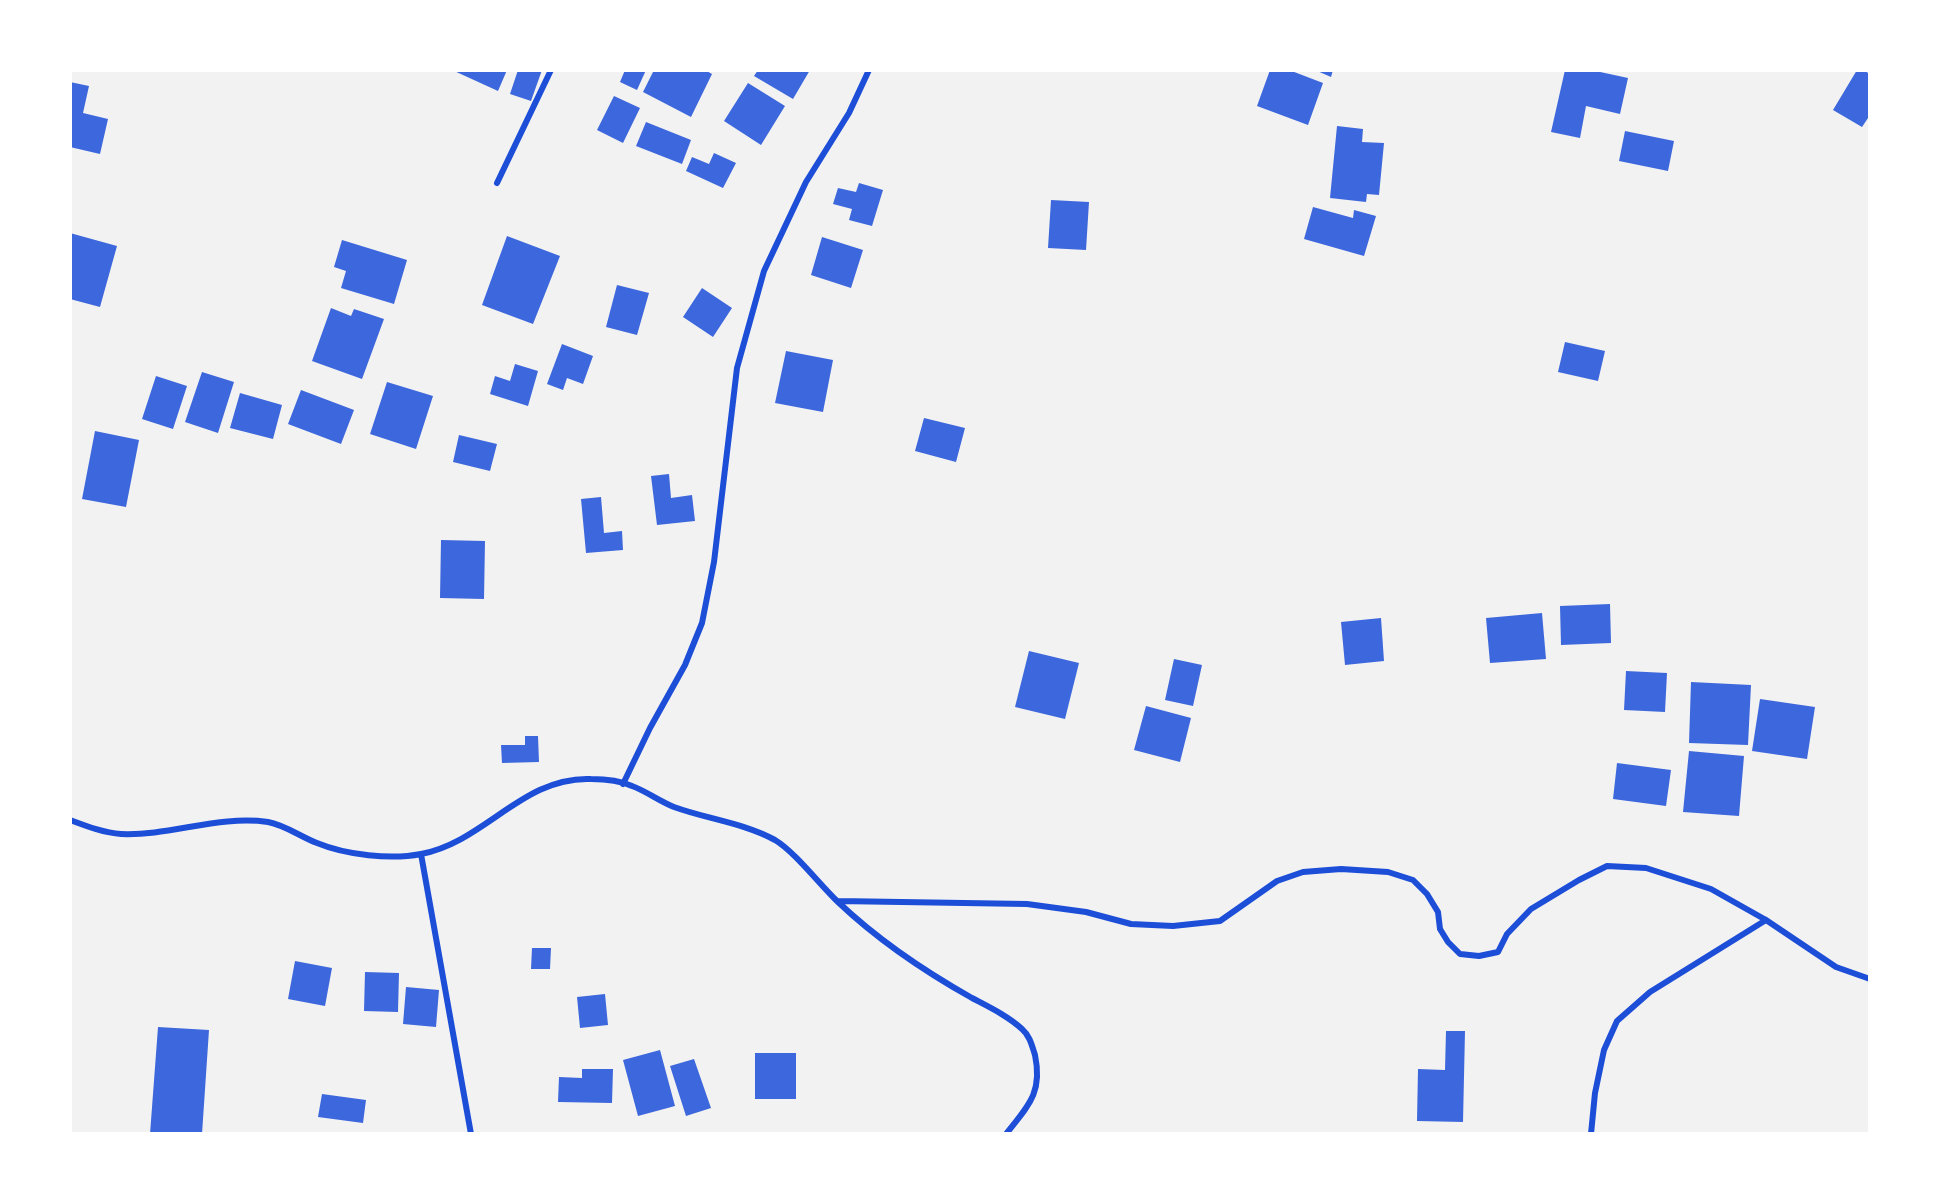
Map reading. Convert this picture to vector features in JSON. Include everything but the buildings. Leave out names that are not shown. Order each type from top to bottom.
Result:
[{"type":"street","points":[[497,183],[551,70]]},
{"type":"street","points":[[623,784],[685,664],[702,623],[714,562],[737,368],[764,271],[806,182],[849,113],[869,70]]},
{"type":"street","points":[[70,820],[120,834],[152,832],[205,823],[243,820],[272,822],[319,844],[372,856],[421,854],[455,843],[535,791],[559,782],[591,779],[630,784],[671,806],[751,829],[778,842],[880,939],[929,973],[998,1012],[1024,1030],[1032,1044],[1038,1084],[1029,1105],[1006,1134]]},
{"type":"street","points":[[421,854],[471,1134]]},
{"type":"street","points":[[838,901],[1027,904],[1086,912],[1131,924],[1173,926],[1220,921],[1277,881],[1303,872],[1341,869],[1388,872],[1413,880],[1427,894],[1438,912],[1440,929],[1448,942],[1460,954],[1479,956],[1498,952],[1507,934],[1531,909],[1580,880],[1607,866],[1646,868],[1711,889],[1766,920],[1836,967],[1869,979]]},
{"type":"street","points":[[1591,1134],[1595,1093],[1604,1050],[1617,1021],[1650,992],[1766,920]]}]
